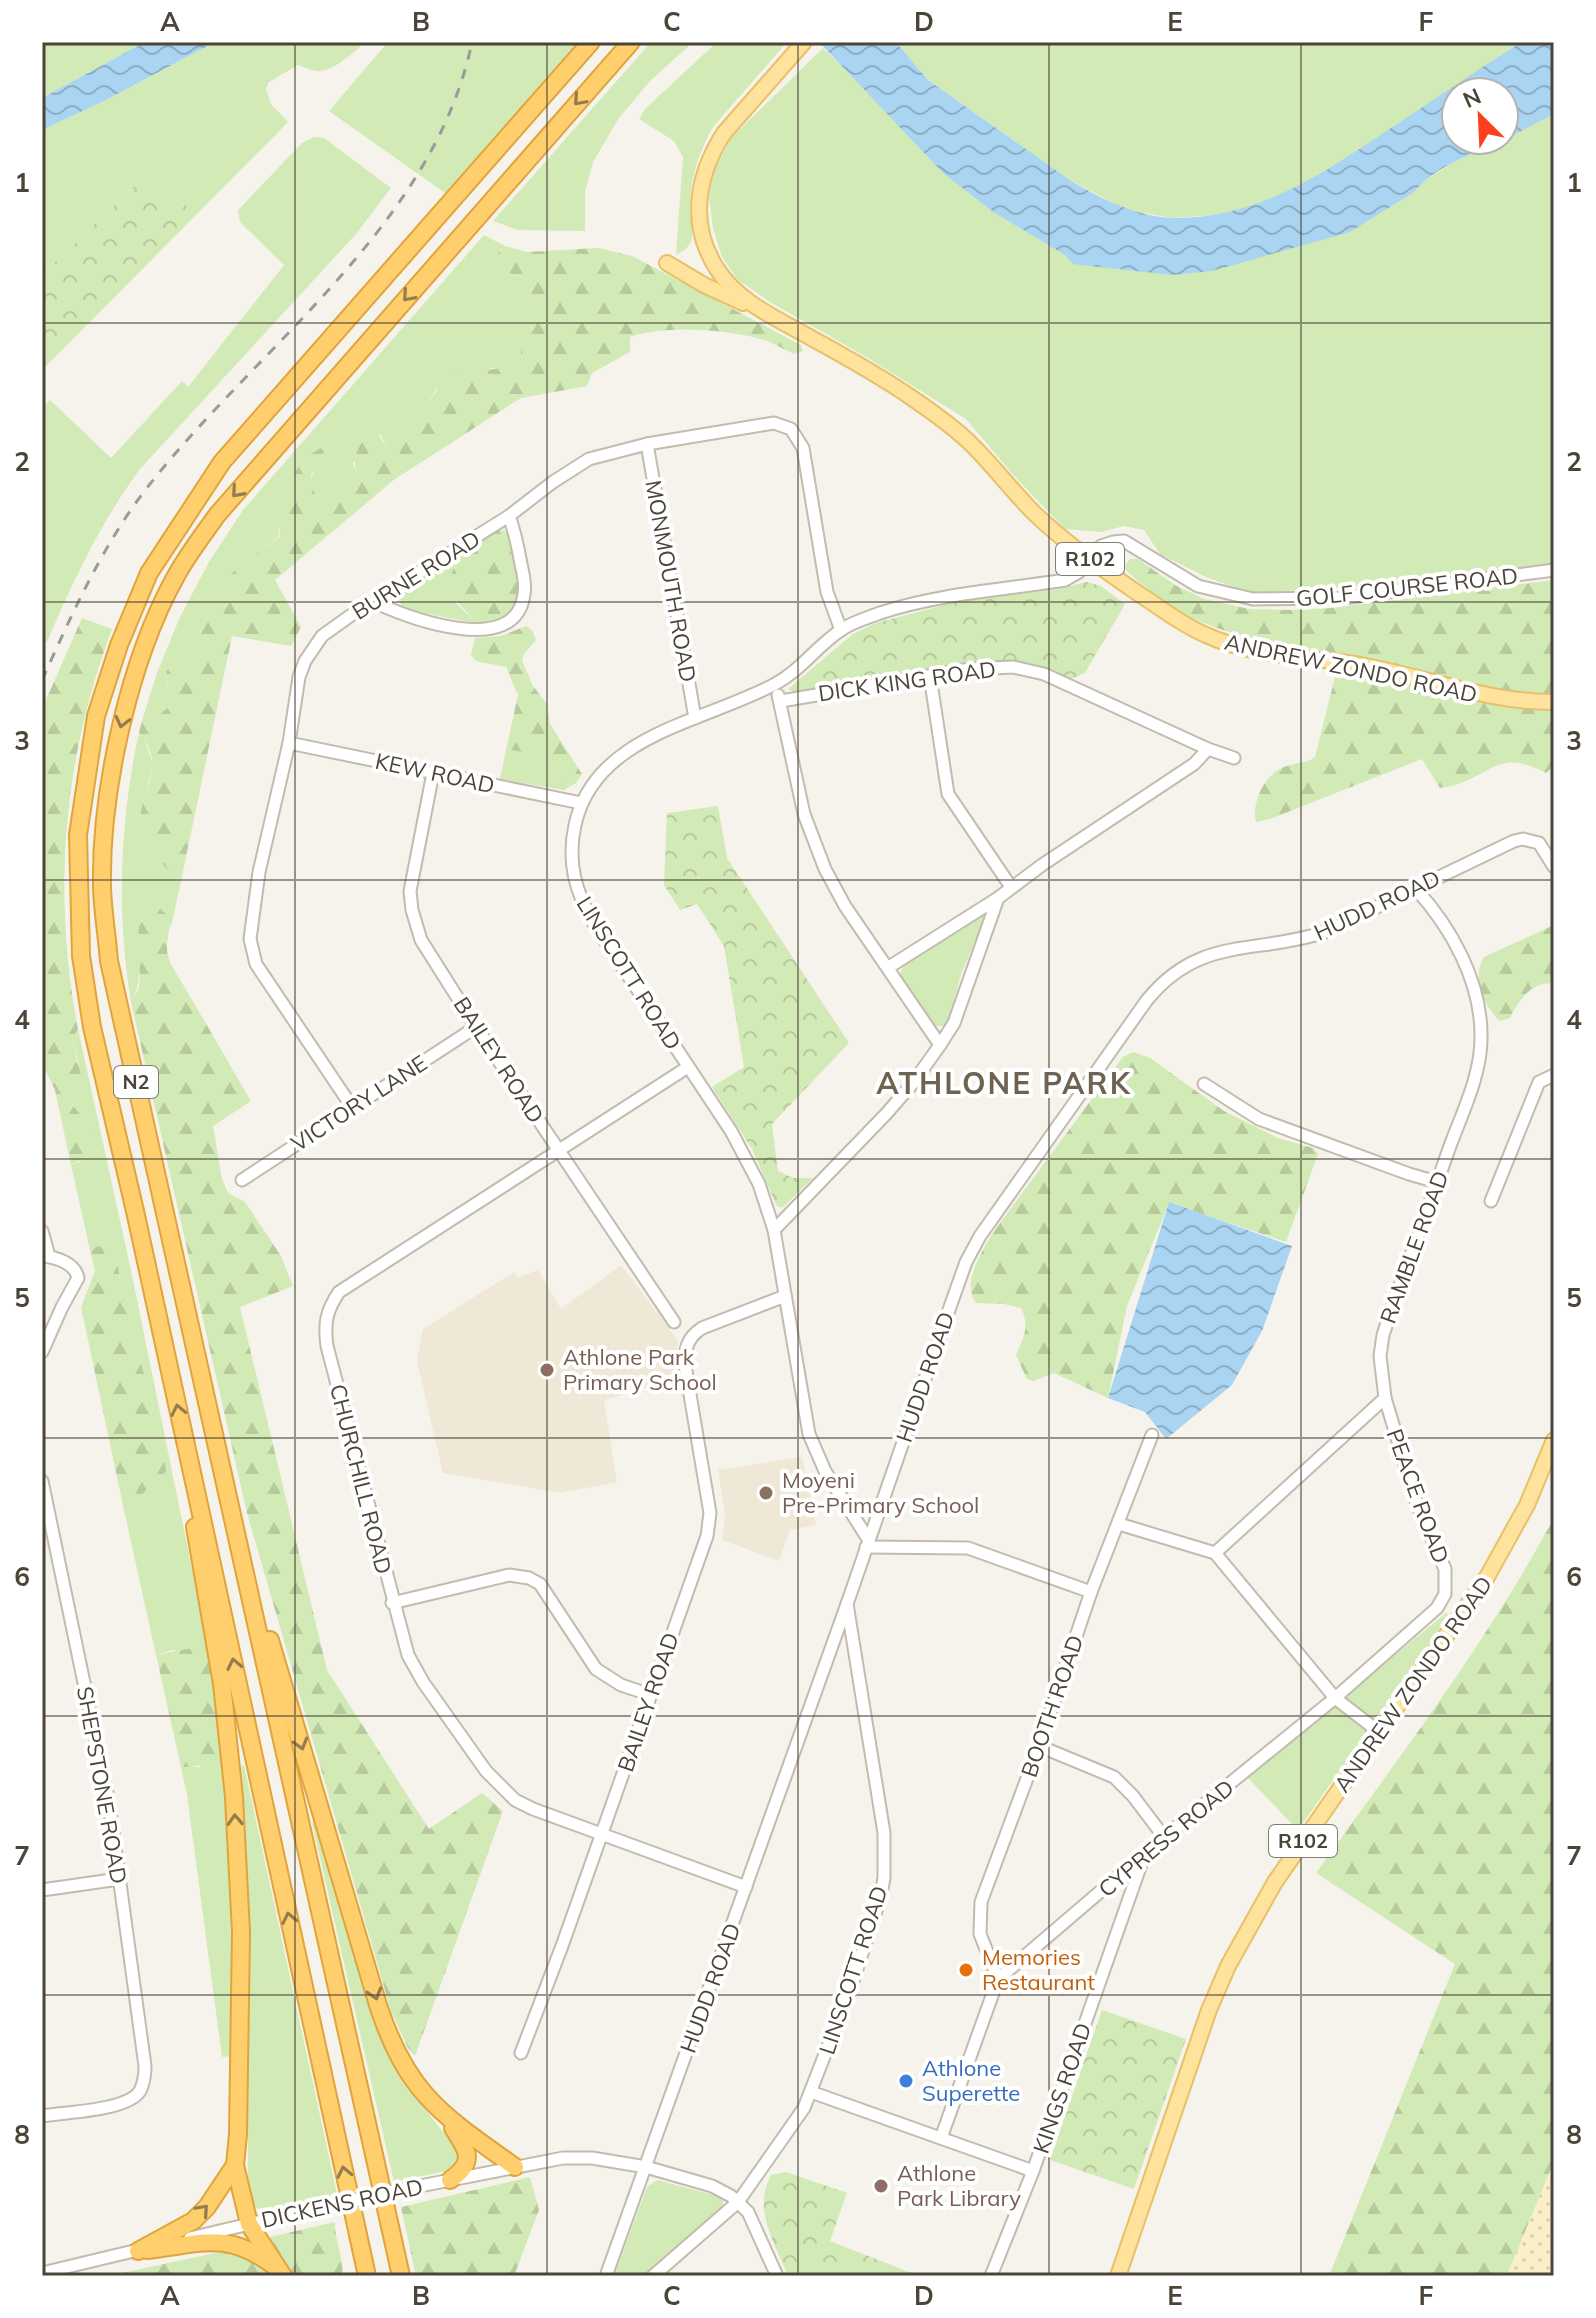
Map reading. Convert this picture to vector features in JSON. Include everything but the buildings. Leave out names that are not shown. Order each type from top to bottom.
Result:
[{"type":"highway","name":"N2","points":[[367,2276],[92,1027],[81,956],[78,835],[96,716],[119,645],[149,573],[222,462],[591,42]]},
{"type":"highway","name":"N2","points":[[401,2276],[109,961],[102,887],[106,815],[120,724],[148,640],[176,576],[217,515],[631,42]]},
{"type":"highway","points":[[200,1508],[195,1535],[222,1684],[234,1797],[241,1932],[235,2165],[249,2224],[278,2270]]},
{"type":"highway","points":[[237,1536],[249,1564],[385,2026],[417,2087],[448,2120],[515,2167]]},
{"type":"highway","points":[[448,2120],[466,2151],[467,2161],[462,2172],[450,2180]]},
{"type":"highway","points":[[138,2251],[193,2221],[207,2207],[235,2165]]},
{"type":"highway","points":[[138,2251],[220,2241],[250,2248],[278,2270]]},
{"type":"main road","name":"ANDREW ZONDO ROAD","points":[[804,42],[724,133],[706,165],[698,200],[702,236],[708,252],[726,281],[752,304],[830,348],[939,417],[970,443],[1033,512],[1090,559],[1188,626],[1228,644],[1260,652],[1363,666],[1480,696],[1524,702],[1554,702]]},
{"type":"main road","points":[[667,263],[723,295],[752,304]]},
{"type":"main road","name":"ANDREW ZONDO ROAD","points":[[1118,2276],[1209,2010],[1228,1966],[1275,1882],[1487,1577],[1527,1505],[1554,1440]]},
{"type":"street","name":"BURNE ROAD","points":[[352,1107],[277,998],[252,952],[251,922],[259,872],[289,743],[299,677],[309,653],[322,636],[509,516],[589,459],[647,444],[774,423],[791,429],[803,448],[827,592],[841,630]]},
{"type":"street","name":"MONMOUTH ROAD","points":[[647,444],[695,718]]},
{"type":"street","points":[[374,602],[402,615],[438,624],[486,631],[500,627],[521,606],[525,593],[516,534],[509,516]]},
{"type":"street","name":"GOLF COURSE ROAD","points":[[1090,559],[1101,546],[1124,541],[1198,586],[1253,599],[1290,600],[1343,598],[1554,570]]},
{"type":"street","name":"LINSCOTT ROAD","points":[[867,1543],[825,1471],[809,1434],[774,1230],[751,1166],[594,924],[578,894],[571,857],[581,803],[602,772],[617,757],[695,718],[775,684],[796,670],[841,630],[901,606],[942,596],[1065,580],[1079,572],[1090,559]]},
{"type":"street","name":"DICK KING ROAD","points":[[781,701],[991,666],[1029,669],[1234,758]]},
{"type":"street","points":[[930,676],[948,794],[1011,887]]},
{"type":"street","points":[[775,684],[802,806],[817,851],[840,898],[940,1045]]},
{"type":"street","name":"KEW ROAD","points":[[289,743],[581,803]]},
{"type":"street","points":[[889,967],[998,898],[1194,764],[1208,749]]},
{"type":"street","name":"BAILEY ROAD","points":[[433,773],[410,891],[421,940],[674,1322]]},
{"type":"street","name":"HUDD ROAD","points":[[606,2276],[973,1248],[1161,982],[1194,959],[1316,935],[1362,916],[1514,841],[1523,839],[1539,843],[1554,867]]},
{"type":"street","name":"RAMBLE ROAD","points":[[1385,1398],[1380,1356],[1383,1335],[1477,1067],[1482,1033],[1475,993],[1457,946],[1437,912],[1415,888]]},
{"type":"street","points":[[774,1230],[886,1114],[940,1045],[954,1023],[998,898]]},
{"type":"street","name":"VICTORY LANE","points":[[242,1180],[476,1027]]},
{"type":"street","points":[[1491,1201],[1539,1082],[1550,1076],[1554,1060]]},
{"type":"street","name":"CHURCHILL ROAD","points":[[688,1067],[339,1292],[327,1311],[324,1326],[392,1603],[408,1655],[468,1748],[500,1787],[515,1800],[601,1836],[746,1887]]},
{"type":"street","points":[[1204,1084],[1259,1119],[1437,1182]]},
{"type":"street","points":[[42,1231],[45,1256],[71,1265],[78,1278],[42,1352]]},
{"type":"street","name":"BAILEY ROAD","points":[[521,2053],[710,1524],[709,1502],[685,1365],[687,1342],[702,1328],[785,1296]]},
{"type":"street","points":[[1215,1553],[1385,1398]]},
{"type":"street","name":"PEACE ROAD","points":[[1385,1398],[1417,1504],[1445,1569],[1445,1594]]},
{"type":"street","name":"BOOTH ROAD","points":[[998,1979],[980,1934],[981,1902],[1039,1746],[1091,1592],[1152,1435]]},
{"type":"street","name":"SHEPSTONE ROAD","points":[[42,1481],[97,1739],[145,2066],[140,2092],[133,2099],[121,2104],[42,2116]]},
{"type":"street","points":[[1119,1524],[1215,1553],[1335,1698],[1379,1732]]},
{"type":"street","points":[[867,1543],[968,1548],[1091,1592]]},
{"type":"street","points":[[392,1603],[509,1575],[529,1578],[540,1584],[596,1669],[621,1685],[651,1695]]},
{"type":"street","name":"CYPRESS ROAD","points":[[998,1979],[1164,1837],[1335,1698],[1425,1620],[1445,1594]]},
{"type":"street","name":"LINSCOTT ROAD","points":[[653,2276],[738,2202],[804,2108],[880,1899],[884,1878],[884,1833],[847,1604]]},
{"type":"street","points":[[1039,1746],[1114,1777],[1133,1796],[1164,1837]]},
{"type":"street","name":"KINGS ROAD","points":[[991,2276],[1033,2171],[1145,1853]]},
{"type":"street","points":[[42,1890],[119,1879]]},
{"type":"street","points":[[941,2138],[998,1979]]},
{"type":"street","points":[[811,2092],[1033,2171]]},
{"type":"street","name":"DICKENS ROAD","points":[[42,2273],[309,2210],[575,2157],[646,2167],[712,2186],[738,2202]]},
{"type":"street","points":[[738,2202],[758,2230],[777,2276]]},
{"type":"shaded area","name":"Athlone Park Primary School","points":[[621,1265],[678,1340],[675,1379],[604,1400],[617,1482],[560,1493],[443,1473],[417,1361],[423,1329],[514,1272],[517,1278],[538,1270],[561,1309]]},
{"type":"shaded area","name":"Moyeni Pre-Primary School","points":[[802,1457],[816,1525],[790,1530],[779,1561],[722,1540],[725,1516],[718,1470]]},
{"type":"green space","points":[[42,42],[145,42],[42,98]]},
{"type":"green space","points":[[215,42],[365,42],[330,68],[316,71],[298,65],[269,82],[266,89],[271,104],[288,122],[198,213],[142,179],[42,275],[42,130]]},
{"type":"green space","points":[[388,42],[578,42],[445,193],[329,111]]},
{"type":"green space","points":[[651,42],[693,42],[650,81],[619,118],[593,162],[585,192],[585,231],[518,230],[493,221]]},
{"type":"green space","points":[[717,42],[787,42],[708,136],[692,184],[691,240],[687,248],[676,255],[683,157],[674,141],[639,119],[645,109]]},
{"type":"green space","points":[[896,42],[1531,42],[1480,76],[1440,76],[1440,102],[1283,199],[1229,214],[1172,218],[1126,210],[1067,178],[928,80]]},
{"type":"green space","points":[[823,48],[943,173],[993,212],[1072,259],[1398,199],[1467,156],[1520,156],[1520,130],[1554,114],[1554,564],[1401,584],[1252,593],[1206,577],[1160,554],[1144,530],[1124,526],[1101,532],[1065,529],[966,419],[770,302],[737,279],[722,257],[713,228],[709,196],[713,173],[731,138]]},
{"type":"green space","points":[[314,137],[324,138],[391,188],[356,234],[140,469],[88,553],[47,642],[42,640],[42,408],[50,400],[111,458],[182,381],[188,387],[284,265],[240,222],[238,210],[302,143]]},
{"type":"green space","points":[[142,179],[198,213],[42,370],[42,275]]},
{"type":"green space","points":[[484,235],[505,246],[497,253],[512,275],[529,280],[533,309],[516,322],[521,354],[497,369],[491,368],[436,389],[428,404],[402,421],[398,450],[390,451],[380,434],[353,463],[356,474],[329,501],[318,501],[311,483],[323,458],[295,471],[282,505],[278,538],[244,562],[207,613],[193,653],[166,671],[170,706],[159,715],[144,714],[180,617],[209,562],[243,510]]},
{"type":"green space","points":[[505,246],[527,252],[598,248],[632,256],[801,345],[803,351],[794,354],[760,339],[712,331],[660,331],[630,337],[630,352],[592,373],[587,386],[521,398],[395,479],[275,580],[301,627],[291,646],[232,636],[181,881],[151,850],[141,827],[143,802],[152,769],[148,746],[139,732],[144,714],[159,715],[170,706],[166,671],[193,653],[207,613],[227,578],[279,538],[280,508],[287,487],[312,453],[321,448],[324,450],[311,481],[318,501],[329,501],[356,474],[358,449],[370,435],[376,432],[390,450],[397,450],[402,421],[428,404],[444,379],[462,371],[497,369],[521,354],[516,322],[533,309],[529,280],[501,266],[495,256]]},
{"type":"green space","points":[[497,530],[505,531],[510,536],[518,584],[516,599],[496,622],[478,623],[455,598],[451,586],[452,574],[464,554]]},
{"type":"green space","points":[[470,546],[456,603],[476,623],[407,610],[401,606],[399,596],[406,587]]},
{"type":"green space","points":[[1130,559],[1138,559],[1175,585],[1204,599],[1249,609],[1331,608],[1554,580],[1554,766],[1546,773],[1528,765],[1502,764],[1471,779],[1440,788],[1422,759],[1256,822],[1256,806],[1265,782],[1284,767],[1315,757],[1335,677],[1328,651],[1244,636],[1196,619],[1149,590],[1126,570],[1124,566]]},
{"type":"green space","points":[[1086,582],[1101,586],[1125,604],[1085,673],[1069,680],[1026,666],[981,663],[794,692],[788,689],[853,634],[876,623],[964,600],[1054,590]]},
{"type":"green space","points":[[82,618],[112,629],[82,728],[67,827],[65,927],[78,1029],[72,1039],[81,1076],[70,1100],[92,1134],[91,1145],[85,1155],[71,1165],[55,1090],[42,1063],[42,709]]},
{"type":"green space","points":[[526,626],[532,630],[536,640],[522,661],[533,686],[547,704],[550,724],[582,774],[576,783],[564,790],[554,773],[541,761],[525,753],[506,750],[518,695],[506,667],[476,661],[471,655],[475,638],[501,636]]},
{"type":"green space","points":[[139,732],[153,764],[142,808],[150,849],[181,881],[171,927],[163,910],[142,917],[138,982],[131,1002],[123,934],[122,866],[128,799]]},
{"type":"green space","points":[[506,750],[525,753],[541,761],[554,773],[564,790],[500,779]]},
{"type":"green space","points":[[718,806],[727,858],[849,1043],[772,1124],[778,1171],[793,1178],[813,1178],[783,1207],[778,1207],[775,1202],[752,1149],[712,1087],[744,1067],[724,946],[697,904],[680,910],[664,885],[667,813]]},
{"type":"green space","points":[[155,906],[169,920],[167,950],[171,964],[251,1101],[213,1126],[222,1179],[228,1193],[245,1202],[281,1256],[293,1286],[240,1307],[327,1670],[429,1829],[482,1793],[503,1811],[415,2056],[408,2048],[391,2011],[247,1513],[131,1002],[140,980],[138,943],[141,919],[146,911]]},
{"type":"green space","points":[[986,916],[961,974],[950,1016],[945,1026],[934,1026],[900,975],[903,965],[964,923]]},
{"type":"green space","points":[[1554,925],[1554,984],[1533,988],[1522,998],[1510,1018],[1500,1021],[1481,991],[1479,973],[1484,957]]},
{"type":"green space","points":[[78,1029],[210,1658],[173,1650],[156,1655],[124,1510],[166,1472],[154,1452],[147,1431],[153,1407],[132,1330],[132,1311],[121,1286],[117,1261],[98,1246],[90,1250],[71,1165],[80,1162],[89,1127],[70,1100],[79,1076],[72,1039]]},
{"type":"green space","points":[[1133,1052],[1150,1058],[1224,1111],[1278,1138],[1313,1148],[1318,1154],[1286,1242],[1169,1203],[1127,1306],[1108,1398],[1054,1373],[1033,1381],[1027,1379],[1016,1355],[1025,1326],[1021,1308],[976,1303],[971,1286],[975,1268],[992,1234],[1123,1057]]},
{"type":"green space","points":[[98,1246],[112,1250],[117,1261],[121,1286],[132,1311],[132,1330],[153,1407],[147,1431],[154,1452],[165,1462],[166,1472],[124,1510],[81,1307],[95,1271],[90,1250]]},
{"type":"green space","points":[[1554,1518],[1554,2161],[1507,2276],[1329,2276],[1455,1964],[1316,1873],[1471,1655]]},
{"type":"green space","points":[[1446,1613],[1449,1615],[1298,1830],[1247,1777]]},
{"type":"green space","points":[[192,1648],[203,1650],[210,1658],[223,1753],[204,1764],[181,1767],[156,1655]]},
{"type":"green space","points":[[223,1753],[230,1867],[232,2056],[222,2057],[181,1767],[199,1767]]},
{"type":"green space","points":[[244,1765],[337,2194],[263,2210],[253,2207],[248,2198],[247,1855],[241,1766]]},
{"type":"green space","points":[[315,1822],[378,2030],[404,2079],[459,2151],[461,2155],[455,2169],[394,2182],[312,1823]]},
{"type":"green space","points":[[1102,2010],[1186,2039],[1134,2189],[1050,2160]]},
{"type":"green space","points":[[786,2172],[847,2193],[830,2241],[919,2276],[788,2276],[772,2239],[764,2200],[771,2175]]},
{"type":"green space","points":[[530,2177],[539,2210],[514,2276],[416,2276],[401,2207]]},
{"type":"green space","points":[[657,2180],[717,2196],[723,2201],[723,2207],[645,2276],[614,2276],[647,2187]]},
{"type":"green space","points":[[335,2222],[342,2276],[295,2276],[270,2243],[270,2237]]},
{"type":"green space","points":[[224,2251],[249,2259],[270,2276],[108,2276]]},
{"type":"sand","points":[[1554,2161],[1554,2276],[1507,2276]]},
{"type":"water","points":[[145,42],[215,42],[42,130],[42,98]]},
{"type":"water","points":[[819,42],[896,42],[928,80],[1067,178],[1118,205],[1160,217],[1204,216],[1233,211],[1286,192],[1337,164],[1440,95],[1440,156],[1467,156],[1443,168],[1414,192],[1350,232],[1212,271],[1172,275],[1073,264],[1065,255],[993,212],[943,173]]},
{"type":"water","points":[[1522,42],[1554,42],[1554,114],[1520,132],[1520,76],[1469,76]]},
{"type":"water","points":[[1169,1202],[1292,1246],[1262,1331],[1232,1385],[1166,1439],[1145,1412],[1108,1398]]},
{"type":"railway","points":[[42,680],[92,576],[136,502],[198,428],[340,277],[384,224],[422,167],[452,107],[472,42]]},
{"type":"place","name":"Athlone Park Primary School","points":[[547,1370]]},
{"type":"place","name":"Moyeni Pre-Primary School","points":[[766,1493]]},
{"type":"place","name":"Memories Restaurant","points":[[966,1970]]},
{"type":"place","name":"Athlone Superette","points":[[906,2081]]},
{"type":"place","name":"Athlone Park Library","points":[[881,2186]]},
{"type":"district","name":"ATHLONE PARK","points":[[1004,1084]]}]
